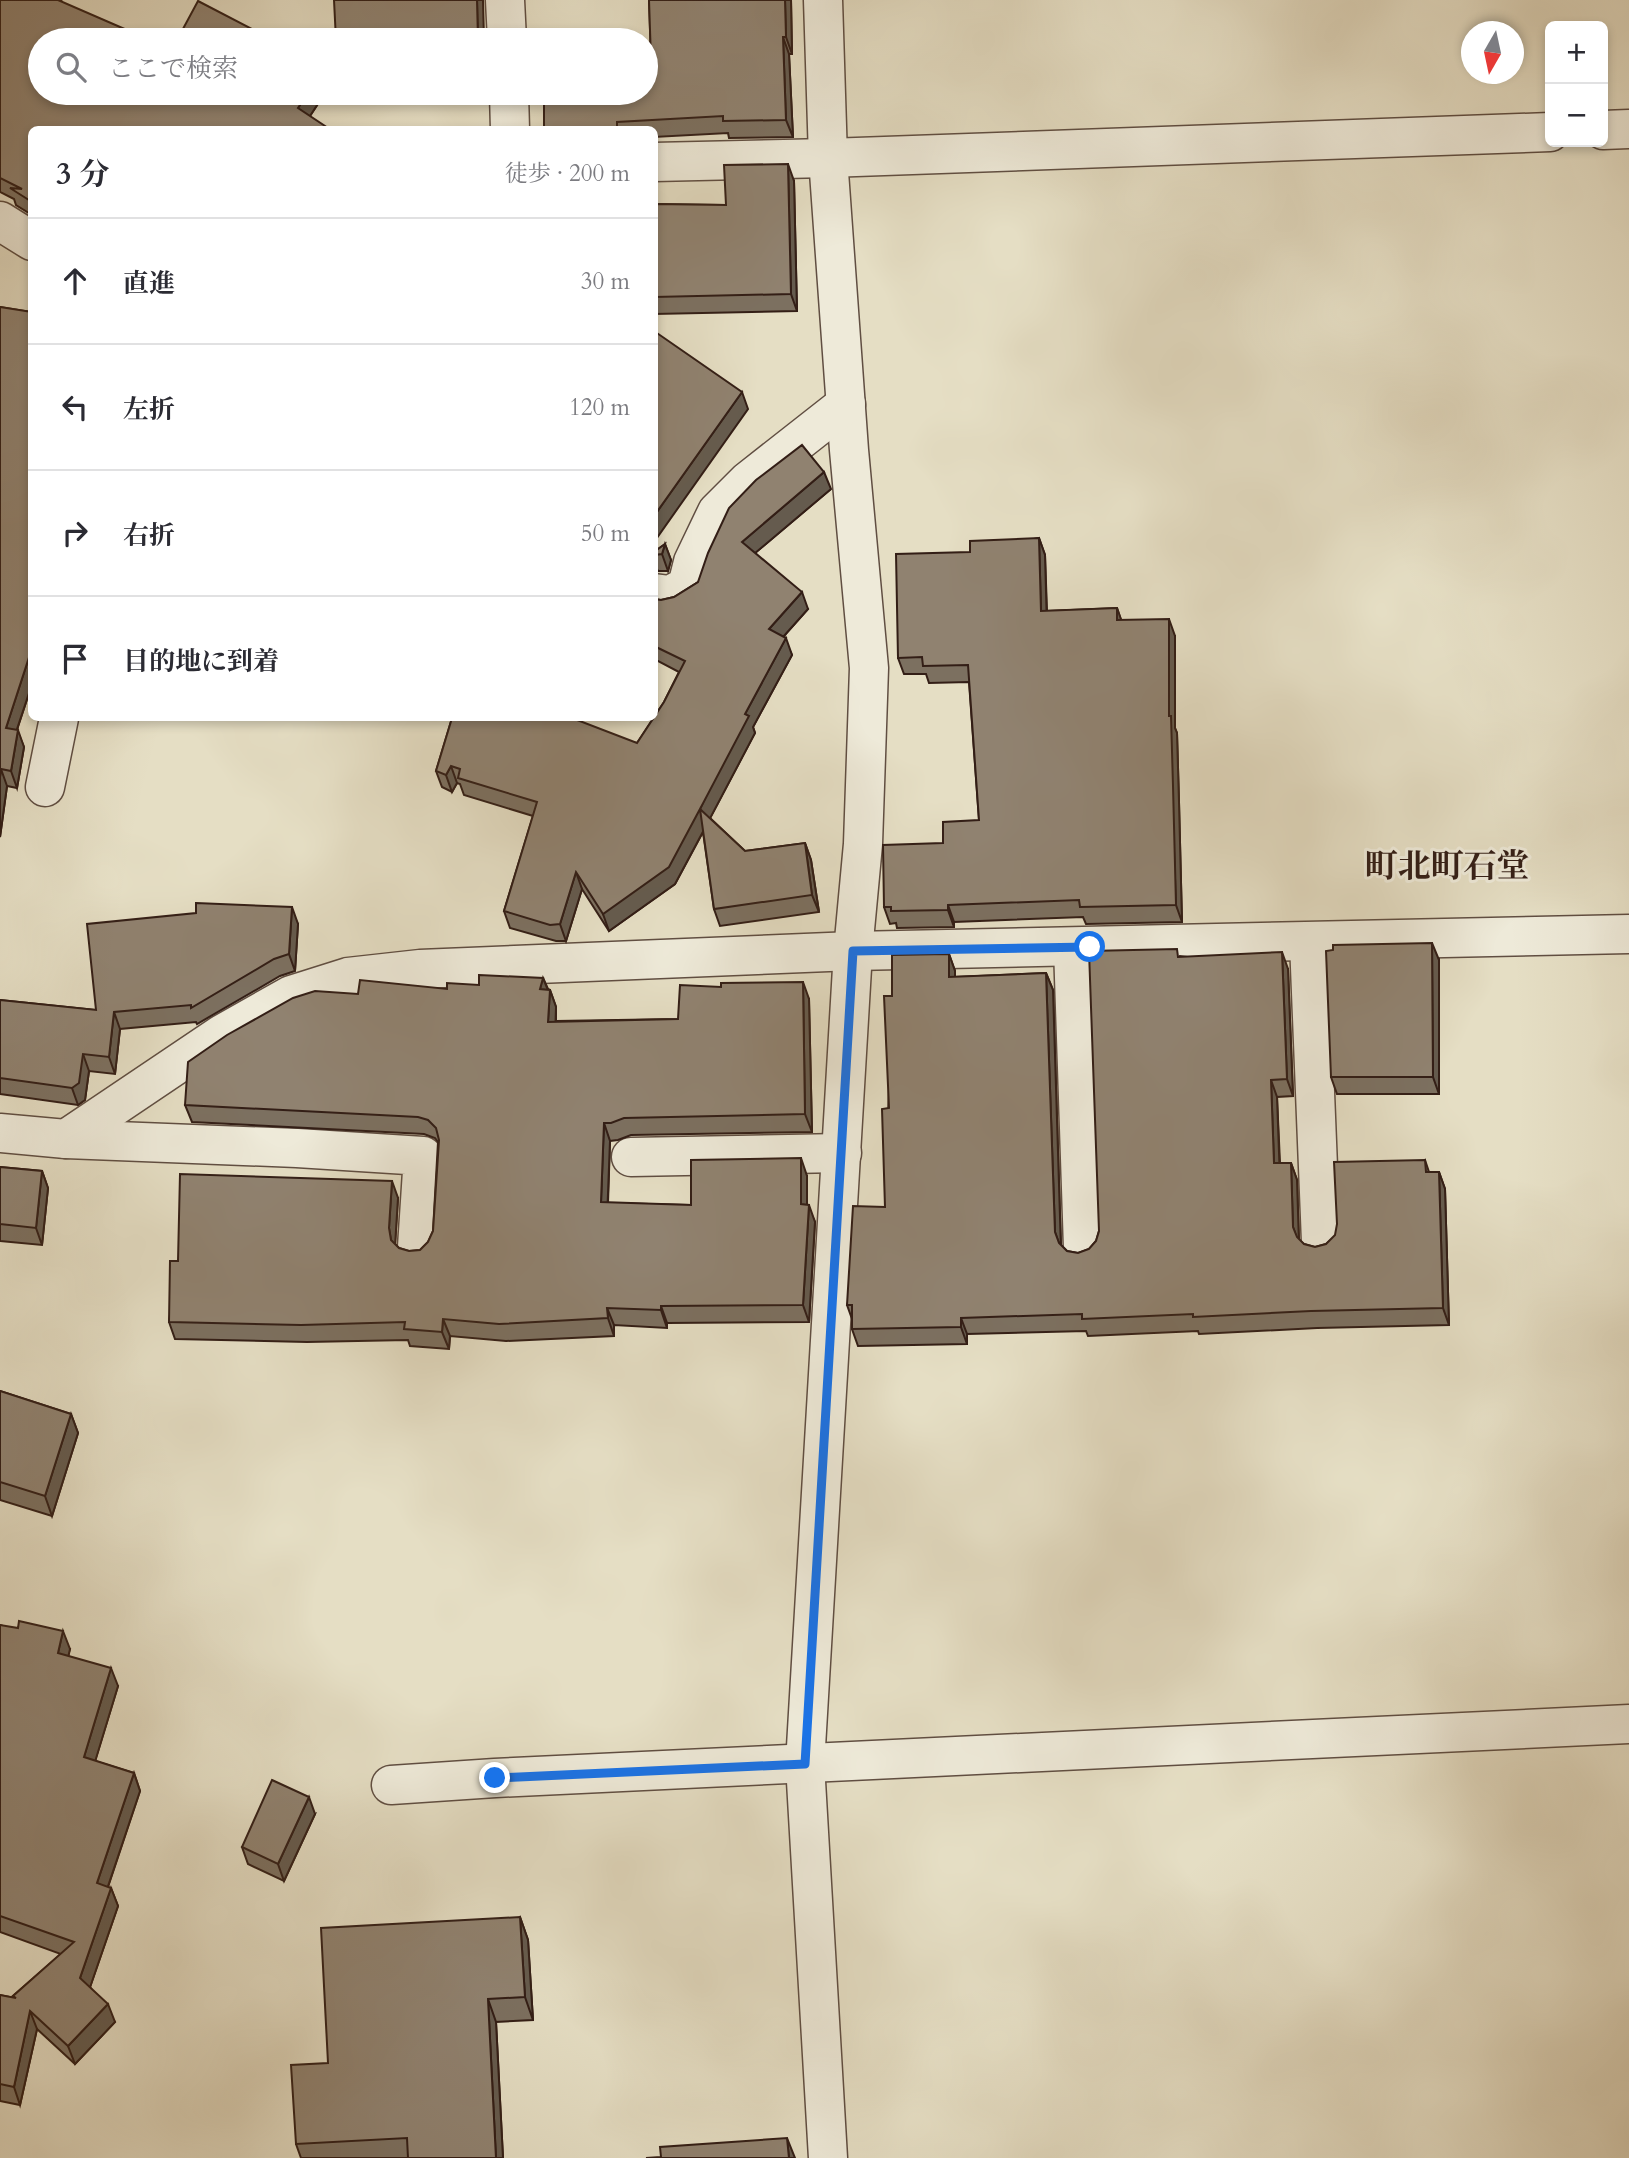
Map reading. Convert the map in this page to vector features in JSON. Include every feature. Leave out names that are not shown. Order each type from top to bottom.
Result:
[{"type":"street","points":[[505,0],[506,28]]},
{"type":"street","points":[[823,0],[828,158],[869,668],[863,844],[853,951],[805,1764],[828,2158]]},
{"type":"street","points":[[509,105],[510,126]]},
{"type":"street","points":[[1608,130],[1629,129]]},
{"type":"street","points":[[658,162],[1545,132]]},
{"type":"street","points":[[0,221],[28,238]]},
{"type":"street","points":[[658,594],[670,595],[687,586],[693,562],[717,512],[748,481],[846,404]]},
{"type":"street","points":[[45,788],[58,721]]},
{"type":"street","points":[[66,1139],[222,1034],[291,995],[348,977],[420,969],[853,951],[1629,934]]},
{"type":"street","points":[[1309,942],[1321,1242]]},
{"type":"street","points":[[1073,947],[1083,1248]]},
{"type":"street","points":[[0,1133],[66,1139],[423,1156],[417,1247]]},
{"type":"street","points":[[631,1157],[842,1153]]},
{"type":"street","points":[[391,1785],[1629,1724]]},
{"type":"building","points":[[0,0],[58,0],[122,28],[28,28],[28,105],[300,105],[298,108],[325,126],[28,126],[28,199],[10,188],[22,189],[0,178]]},
{"type":"building","points":[[334,0],[477,0],[478,28],[335,28]]},
{"type":"building","points":[[649,0],[785,0],[786,37],[783,37],[786,120],[723,121],[723,116],[617,122],[617,126],[544,126],[544,105],[658,105],[658,28],[650,28]]},
{"type":"building","points":[[198,1],[250,28],[183,28]]},
{"type":"building","points":[[788,164],[791,294],[658,297],[658,204],[726,205],[724,165]]},
{"type":"building","points":[[0,307],[28,311],[28,660],[6,728],[18,730],[11,771],[1,769],[0,777]]},
{"type":"building","points":[[658,334],[742,392],[658,510]]},
{"type":"building","points":[[802,445],[824,472],[742,542],[802,592],[769,629],[786,638],[745,714],[749,716],[669,867],[603,914],[576,872],[560,924],[550,925],[504,911],[537,802],[458,778],[460,769],[451,766],[446,775],[436,771],[451,721],[580,721],[637,743],[651,721],[658,721],[658,711],[685,661],[658,648],[658,600],[674,597],[698,582],[729,508],[756,480]]},
{"type":"building","points":[[1039,538],[1041,611],[1117,608],[1117,620],[1169,619],[1169,716],[1176,905],[1080,907],[1079,900],[948,905],[948,910],[891,911],[891,907],[884,907],[883,845],[943,843],[943,822],[979,820],[968,665],[923,666],[922,657],[898,658],[896,554],[970,552],[970,541]]},
{"type":"building","points":[[665,544],[662,554],[658,554],[658,549]]},
{"type":"building","points":[[700,809],[745,851],[805,843],[812,895],[714,909]]},
{"type":"building","points":[[196,903],[292,907],[289,954],[274,959],[191,1008],[191,1005],[114,1012],[109,1057],[83,1054],[79,1083],[72,1088],[0,1078],[0,1000],[96,1010],[87,924],[196,913]]},
{"type":"building","points":[[1432,943],[1433,1077],[1331,1077],[1326,951],[1333,950],[1333,945]]},
{"type":"building","points":[[1177,949],[1178,957],[1282,952],[1287,1079],[1271,1080],[1274,1163],[1291,1163],[1293,1227],[1297,1237],[1304,1244],[1315,1247],[1326,1244],[1335,1235],[1337,1224],[1334,1162],[1425,1160],[1426,1172],[1439,1172],[1443,1308],[1193,1317],[1193,1314],[1082,1319],[1082,1314],[961,1318],[961,1327],[852,1329],[852,1305],[847,1305],[853,1206],[885,1207],[882,1109],[889,1108],[884,996],[892,996],[892,955],[949,954],[949,977],[1046,973],[1055,1232],[1059,1243],[1067,1251],[1078,1253],[1089,1249],[1096,1241],[1099,1231],[1089,951]]},
{"type":"building","points":[[479,975],[543,978],[540,989],[550,990],[548,1022],[678,1019],[680,985],[721,987],[721,983],[803,982],[805,1114],[624,1118],[604,1123],[601,1202],[691,1205],[691,1160],[801,1158],[801,1204],[809,1205],[803,1305],[661,1306],[661,1310],[607,1308],[608,1318],[499,1324],[443,1319],[442,1332],[404,1329],[405,1322],[301,1325],[169,1322],[170,1261],[178,1261],[180,1174],[392,1181],[389,1228],[391,1240],[399,1248],[420,1250],[433,1231],[439,1140],[436,1128],[428,1120],[418,1117],[185,1105],[188,1062],[227,1035],[293,998],[315,991],[358,994],[360,980],[447,989],[447,983],[479,985]]},
{"type":"building","points":[[0,1167],[42,1171],[36,1228],[0,1224]]},
{"type":"building","points":[[0,1391],[71,1414],[45,1496],[0,1482]]},
{"type":"building","points":[[19,1621],[63,1631],[58,1653],[111,1668],[84,1757],[134,1773],[97,1883],[111,1888],[80,1978],[108,2004],[68,2046],[30,2011],[14,2087],[0,2084],[0,1995],[16,1998],[13,1996],[74,1942],[0,1916],[0,1625],[18,1628]]},
{"type":"building","points":[[272,1780],[309,1797],[278,1864],[242,1847]]},
{"type":"building","points":[[520,1917],[525,1997],[488,1999],[496,2158],[408,2158],[407,2138],[296,2144],[291,2065],[328,2063],[321,1928]]},
{"type":"building","points":[[787,2138],[789,2158],[646,2158],[661,2157],[660,2147]]},
{"type":"district","name":"町北町石堂","points":[[1447,866]]},
{"type":"route","points":[[495,1778],[805,1764],[853,951],[1090,947]]}]
